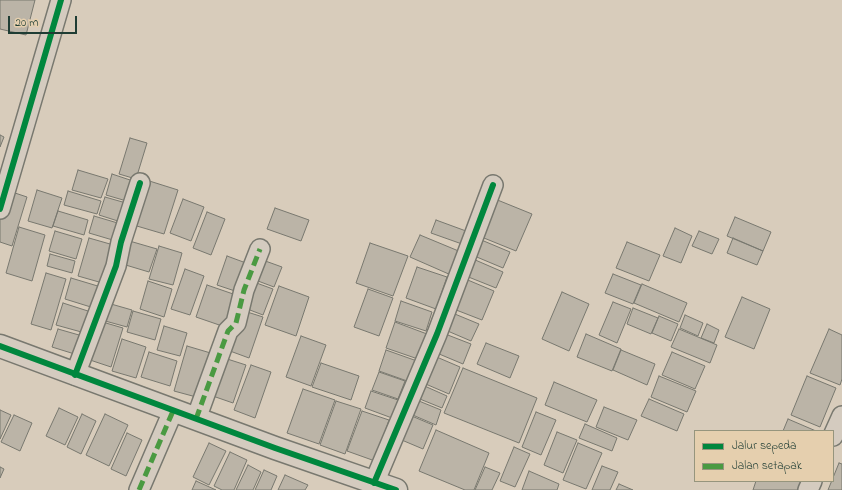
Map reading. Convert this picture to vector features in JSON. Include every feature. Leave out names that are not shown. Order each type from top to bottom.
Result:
[{"type":"street","points":[[0,209],[61,0]]},
{"type":"street","points":[[75,375],[116,266],[120,242],[140,183]]},
{"type":"street","points":[[374,483],[436,334],[494,185]]},
{"type":"street","points":[[196,419],[228,331],[236,323],[244,290],[260,248]]},
{"type":"street","points":[[0,346],[75,375],[396,490]]},
{"type":"street","points":[[139,490],[173,410]]},
{"type":"street","points":[[834,434],[842,416]]},
{"type":"building","points":[[0,0],[35,0],[26,35],[0,29]]},
{"type":"building","points":[[0,135],[4,137],[0,147]]},
{"type":"building","points":[[130,138],[147,143],[136,179],[119,174]]},
{"type":"building","points":[[78,170],[108,179],[101,198],[72,190]]},
{"type":"building","points":[[112,174],[136,182],[130,202],[106,195]]},
{"type":"building","points":[[143,179],[178,190],[164,234],[130,224]]},
{"type":"building","points":[[37,190],[62,198],[52,228],[28,221]]},
{"type":"building","points":[[9,191],[27,197],[12,246],[0,242],[0,220]]},
{"type":"building","points":[[68,191],[101,201],[97,214],[64,205]]},
{"type":"building","points":[[105,197],[126,203],[121,222],[99,215]]},
{"type":"building","points":[[183,199],[204,207],[191,241],[170,233]]},
{"type":"building","points":[[495,199],[532,214],[516,251],[479,236]]},
{"type":"building","points":[[275,208],[309,220],[301,241],[267,229]]},
{"type":"building","points":[[58,211],[88,220],[84,235],[53,226]]},
{"type":"building","points":[[207,212],[225,219],[211,255],[193,248]]},
{"type":"building","points":[[94,216],[121,224],[116,241],[89,233]]},
{"type":"building","points":[[735,217],[771,232],[763,251],[727,236]]},
{"type":"building","points":[[436,220],[466,231],[462,244],[431,233]]},
{"type":"building","points":[[19,227],[45,235],[32,281],[6,273]]},
{"type":"building","points":[[675,228],[692,236],[681,263],[663,256]]},
{"type":"building","points":[[55,231],[82,239],[76,259],[49,251]]},
{"type":"building","points":[[699,231],[719,239],[712,254],[692,246]]},
{"type":"building","points":[[420,235],[461,252],[451,275],[410,257]]},
{"type":"building","points":[[89,238],[117,246],[106,284],[78,276]]},
{"type":"building","points":[[733,238],[763,251],[757,265],[727,253]]},
{"type":"building","points":[[479,239],[510,252],[503,268],[472,255]]},
{"type":"building","points":[[126,240],[157,249],[149,272],[119,263]]},
{"type":"building","points":[[627,242],[660,255],[649,281],[616,268]]},
{"type":"building","points":[[370,243],[408,256],[393,296],[356,283]]},
{"type":"building","points":[[159,246],[182,253],[173,285],[149,279]]},
{"type":"building","points":[[50,254],[75,261],[72,273],[47,266]]},
{"type":"building","points":[[227,256],[246,263],[235,291],[217,285]]},
{"type":"building","points":[[257,258],[282,267],[274,287],[250,278]]},
{"type":"building","points":[[473,259],[503,272],[496,288],[466,276]]},
{"type":"building","points":[[417,267],[447,277],[436,309],[406,298]]},
{"type":"building","points":[[185,269],[204,276],[190,315],[171,309]]},
{"type":"building","points":[[46,273],[66,279],[51,330],[31,324]]},
{"type":"building","points":[[613,274],[641,285],[633,304],[605,293]]},
{"type":"building","points":[[71,278],[101,287],[94,308],[65,299]]},
{"type":"building","points":[[463,278],[494,291],[482,320],[451,308]]},
{"type":"building","points":[[148,281],[172,289],[164,317],[140,309]]},
{"type":"building","points":[[251,281],[273,289],[263,315],[242,307]]},
{"type":"building","points":[[642,284],[687,303],[679,322],[634,303]]},
{"type":"building","points":[[207,285],[239,296],[228,328],[196,317]]},
{"type":"building","points":[[279,286],[309,297],[296,336],[265,325]]},
{"type":"building","points":[[368,289],[393,298],[379,336],[354,327]]},
{"type":"building","points":[[562,292],[589,304],[569,351],[542,339]]},
{"type":"building","points":[[742,297],[770,309],[754,349],[725,337]]},
{"type":"building","points":[[401,301],[432,312],[426,331],[395,321]]},
{"type":"building","points":[[104,302],[132,310],[127,327],[98,319]]},
{"type":"building","points":[[613,302],[631,309],[617,343],[599,335]]},
{"type":"building","points":[[63,303],[91,312],[85,333],[56,325]]},
{"type":"building","points":[[633,308],[658,318],[651,334],[627,324]]},
{"type":"building","points":[[133,311],[161,319],[155,340],[127,332]]},
{"type":"building","points":[[244,311],[263,317],[249,358],[230,351]]},
{"type":"building","points":[[450,312],[479,324],[471,341],[443,329]]},
{"type":"building","points":[[685,315],[703,323],[698,336],[680,328]]},
{"type":"building","points":[[659,316],[678,324],[671,341],[652,333]]},
{"type":"building","points":[[99,321],[123,328],[111,367],[87,359]]},
{"type":"building","points":[[395,322],[427,334],[418,359],[386,348]]},
{"type":"building","points":[[707,324],[719,330],[714,343],[701,338]]},
{"type":"building","points":[[164,326],[187,333],[180,356],[157,350]]},
{"type":"building","points":[[58,329],[86,337],[81,356],[52,347]]},
{"type":"building","points":[[679,329],[717,345],[710,363],[671,347]]},
{"type":"building","points":[[829,329],[842,335],[842,379],[840,385],[810,373]]},
{"type":"building","points":[[440,332],[471,344],[463,364],[432,351]]},
{"type":"building","points":[[586,334],[621,349],[612,371],[577,357]]},
{"type":"building","points":[[301,336],[326,345],[311,386],[286,377]]},
{"type":"building","points":[[122,339],[146,347],[136,378],[112,371]]},
{"type":"building","points":[[486,343],[519,356],[510,378],[477,364]]},
{"type":"building","points":[[187,346],[214,354],[200,398],[174,391]]},
{"type":"building","points":[[386,350],[417,361],[410,382],[379,371]]},
{"type":"building","points":[[621,350],[655,364],[647,385],[613,370]]},
{"type":"building","points":[[149,352],[177,361],[170,386],[141,377]]},
{"type":"building","points":[[672,352],[705,366],[695,389],[662,375]]},
{"type":"building","points":[[432,355],[460,367],[449,394],[421,382]]},
{"type":"building","points":[[221,357],[246,365],[233,403],[207,394]]},
{"type":"building","points":[[321,363],[359,376],[351,400],[312,387]]},
{"type":"building","points":[[251,365],[271,372],[255,418],[234,410]]},
{"type":"building","points":[[463,368],[537,398],[519,443],[444,413]]},
{"type":"building","points":[[379,372],[405,381],[398,399],[372,390]]},
{"type":"building","points":[[659,376],[696,391],[687,412],[651,397]]},
{"type":"building","points":[[807,376],[836,388],[820,427],[791,415]]},
{"type":"building","points":[[554,382],[597,400],[587,422],[545,405]]},
{"type":"building","points":[[420,384],[447,396],[442,408],[415,397]]},
{"type":"building","points":[[303,389],[335,400],[319,444],[287,433]]},
{"type":"building","points":[[371,391],[398,400],[392,418],[365,408]]},
{"type":"building","points":[[414,399],[441,410],[436,425],[408,413]]},
{"type":"building","points":[[649,399],[684,414],[677,431],[641,416]]},
{"type":"building","points":[[336,401],[361,409],[345,454],[320,445]]},
{"type":"building","points":[[604,407],[637,420],[628,440],[596,427]]},
{"type":"building","points":[[59,408],[78,417],[65,445],[46,436]]},
{"type":"building","points":[[0,410],[11,415],[0,439]]},
{"type":"building","points":[[362,411],[389,420],[375,461],[347,451]]},
{"type":"building","points":[[536,412],[556,420],[541,455],[522,447]]},
{"type":"building","points":[[82,414],[96,421],[81,454],[67,447]]},
{"type":"building","points":[[105,414],[128,425],[109,466],[86,455]]},
{"type":"building","points":[[407,414],[433,425],[423,449],[397,438]]},
{"type":"building","points":[[14,415],[32,423],[20,451],[1,442]]},
{"type":"building","points":[[788,419],[814,430],[783,430]]},
{"type":"building","points":[[585,424],[617,438],[612,451],[579,438]]},
{"type":"building","points":[[436,430],[489,453],[474,490],[465,490],[419,471]]},
{"type":"building","points":[[557,432],[577,440],[563,473],[544,465]]},
{"type":"building","points":[[127,433],[142,440],[126,476],[111,469]]},
{"type":"building","points":[[209,443],[226,451],[209,485],[193,477]]},
{"type":"building","points":[[578,443],[602,453],[586,489],[563,480]]},
{"type":"building","points":[[514,447],[530,454],[515,487],[500,481]]},
{"type":"building","points":[[230,452],[247,460],[234,490],[222,490],[214,486]]},
{"type":"building","points":[[839,463],[842,464],[842,490],[828,490],[831,482],[834,482],[834,475]]},
{"type":"building","points":[[248,465],[261,472],[253,490],[236,490]]},
{"type":"building","points":[[602,466],[618,472],[610,490],[592,490]]},
{"type":"building","points":[[0,467],[4,469],[0,478]]},
{"type":"building","points":[[485,467],[500,473],[492,490],[475,490]]},
{"type":"building","points":[[264,470],[277,476],[271,490],[255,490]]},
{"type":"building","points":[[529,471],[559,484],[557,490],[522,490]]},
{"type":"building","points":[[285,475],[308,485],[305,490],[278,490]]},
{"type":"building","points":[[196,481],[216,490],[192,490]]},
{"type":"building","points":[[756,482],[802,482],[798,490],[753,490]]},
{"type":"building","points":[[619,484],[633,490],[616,490]]},
{"type":"marked path","points":[[196,419],[228,331],[236,323],[244,290],[260,249]]},
{"type":"marked path","points":[[139,490],[173,411]]},
{"type":"cycle path","points":[[0,209],[61,0]]},
{"type":"cycle path","points":[[75,375],[116,266],[121,242],[140,183]]},
{"type":"cycle path","points":[[374,483],[437,334],[493,185]]},
{"type":"cycle path","points":[[0,346],[275,448],[396,490]]}]
